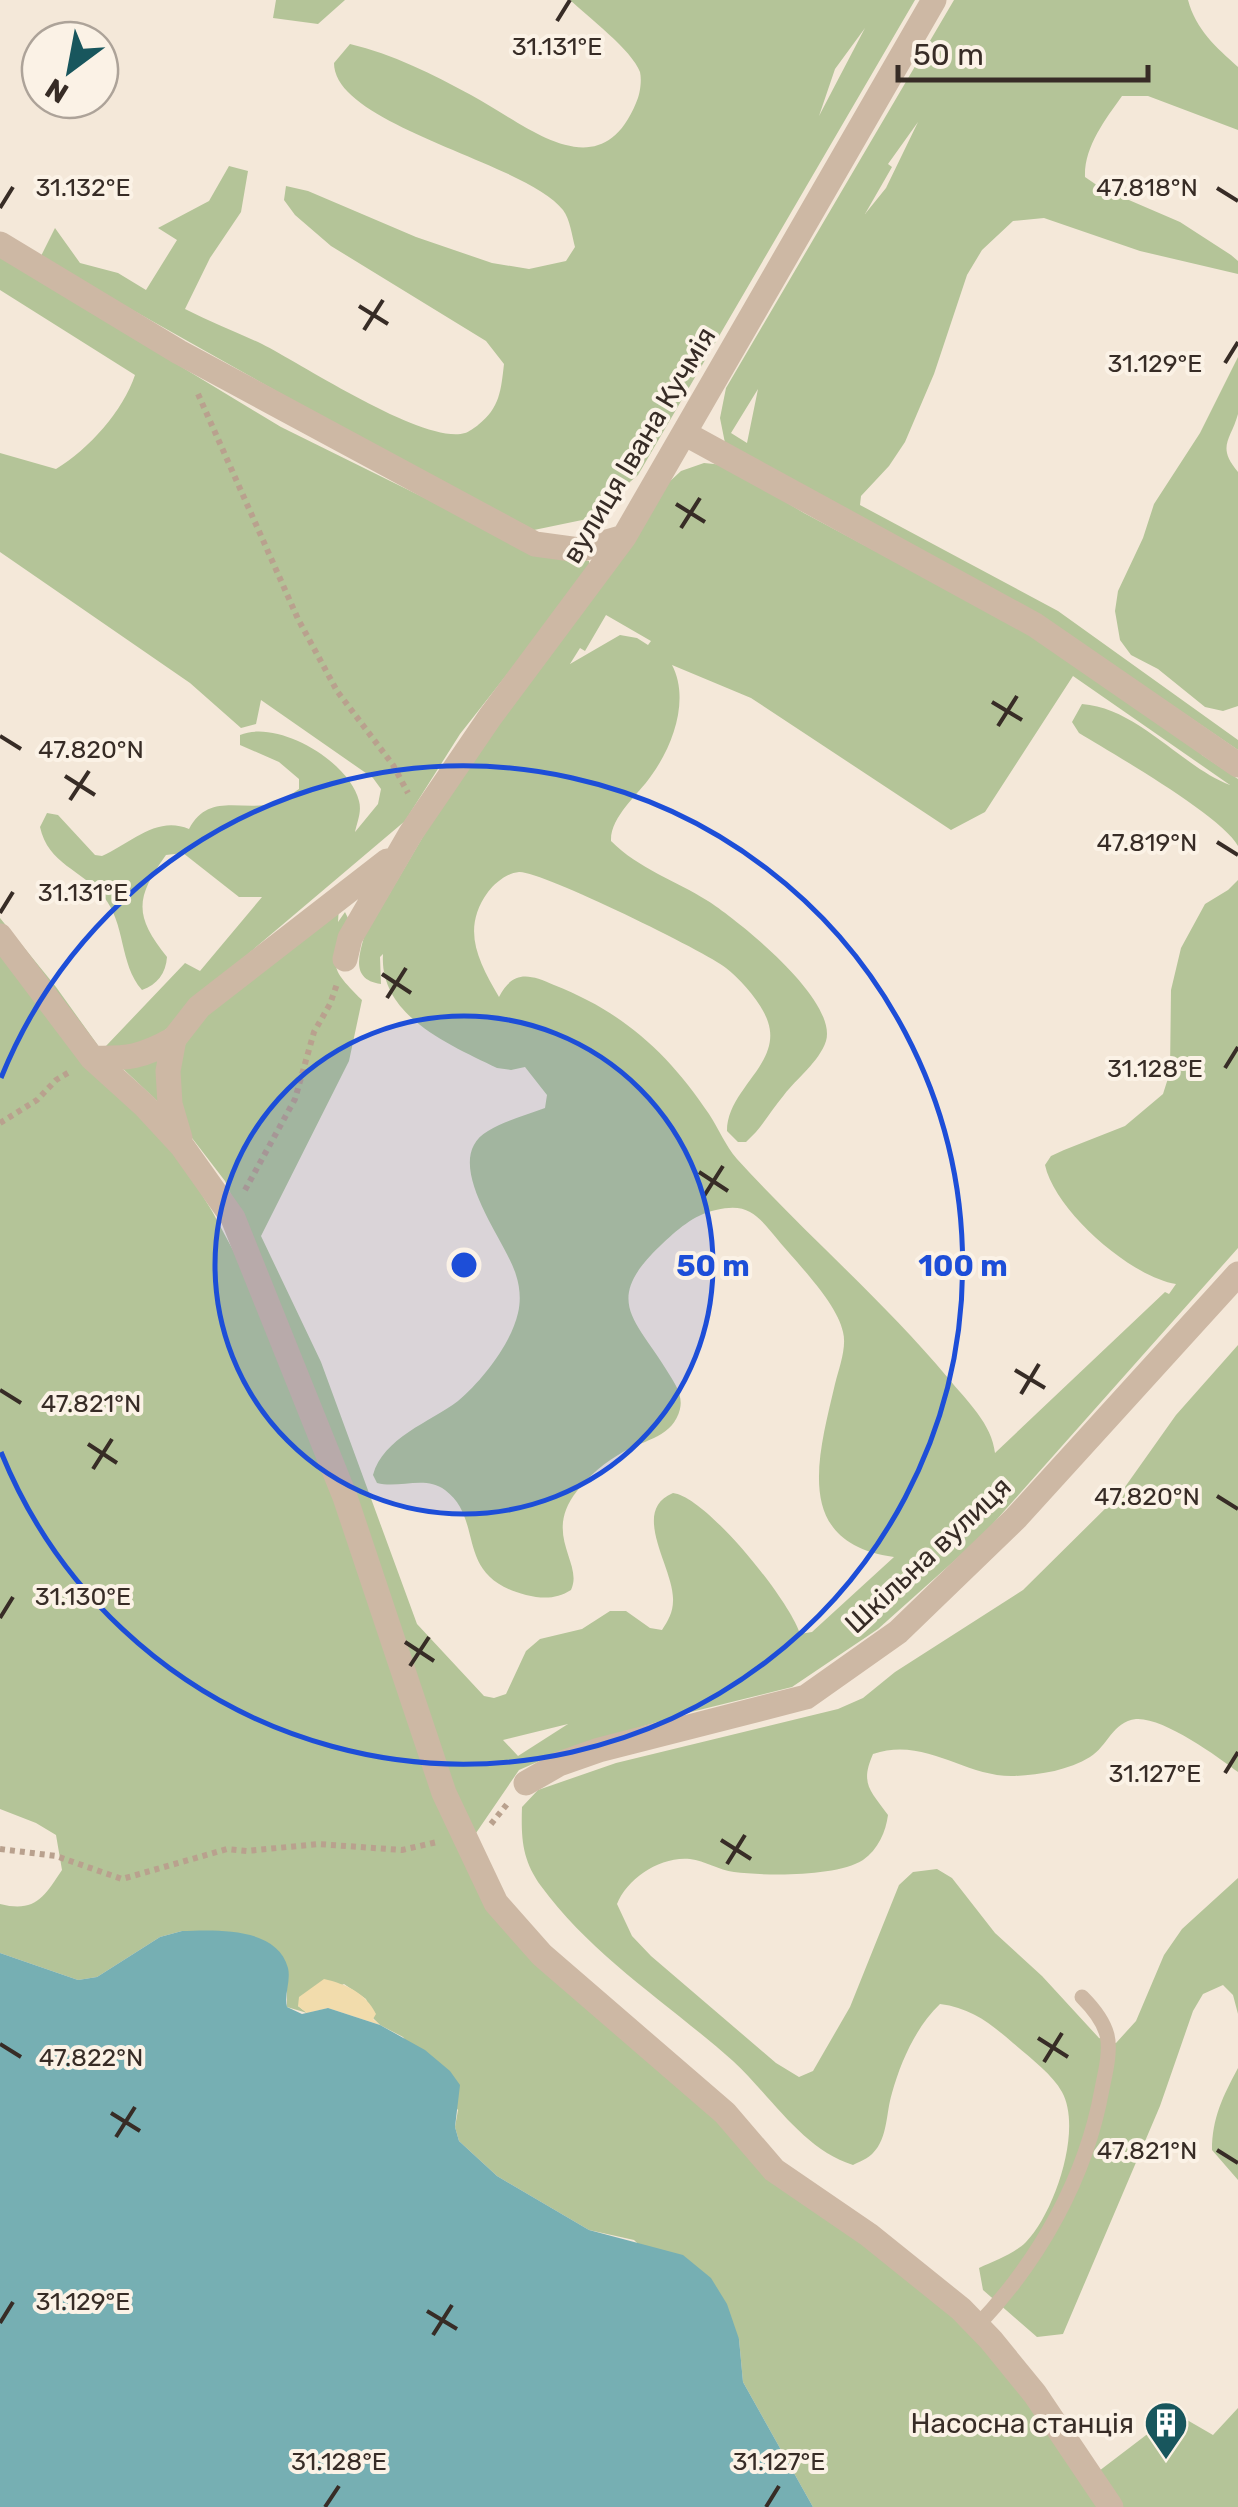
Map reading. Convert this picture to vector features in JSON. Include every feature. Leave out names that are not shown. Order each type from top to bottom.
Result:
[{"type":"street","name":"вулиця Івана Кучмія","points":[[344,959],[350,938],[416,825],[490,717],[624,538],[934,0]]},
{"type":"street","points":[[0,244],[179,352],[535,544],[579,550],[624,538]]},
{"type":"street","points":[[684,433],[1035,625],[1238,765]]},
{"type":"street","points":[[92,1058],[146,1055],[174,1039],[199,1007],[399,852]]},
{"type":"street","points":[[0,936],[92,1058],[182,1146],[233,1218],[345,1498],[444,1793],[496,1903],[542,1955],[725,2114],[774,2170],[933,2284],[977,2326],[1035,2394],[1111,2507]]},
{"type":"street","points":[[174,1039],[168,1071],[170,1104],[182,1146]]},
{"type":"street","name":"Шкільна вулиця","points":[[526,1784],[559,1764],[600,1750],[806,1697],[883,1642],[940,1593],[1016,1518],[1238,1274]]},
{"type":"lane","points":[[977,2326],[1006,2296],[1030,2262],[1076,2178],[1094,2131],[1108,2038],[1095,2010],[1082,1996]]},
{"type":"path","points":[[179,352],[298,618],[337,691],[393,765],[410,798],[416,825]]},
{"type":"path","points":[[233,1218],[252,1174],[296,1099],[314,1032],[330,1004],[344,959]]},
{"type":"path","points":[[0,1124],[37,1100],[56,1080],[92,1058]]},
{"type":"path","points":[[0,1848],[56,1856],[122,1879],[227,1849],[247,1851],[318,1844],[402,1850],[447,1837],[468,1843],[486,1829],[526,1784]]},
{"type":"green space","points":[[276,0],[345,0],[318,24],[273,18]]},
{"type":"green space","points":[[570,0],[915,0],[638,475],[587,519],[534,530],[374,446],[40,258],[55,228],[80,263],[118,273],[146,290],[177,240],[158,228],[209,201],[229,166],[248,171],[241,212],[210,258],[185,309],[262,344],[393,415],[446,433],[466,433],[485,419],[495,405],[504,364],[486,341],[331,246],[295,215],[284,200],[286,186],[308,191],[416,237],[492,263],[529,269],[566,261],[575,247],[569,223],[563,210],[543,192],[397,125],[365,106],[342,85],[334,63],[350,44],[366,48],[427,72],[537,134],[582,147],[602,144],[620,130],[636,103],[640,72],[619,44]],"holes":[[[865,28],[819,116],[835,69]]]},
{"type":"green space","points":[[954,0],[1188,0],[1202,29],[1238,67],[1238,130],[1148,96],[1122,96],[1092,145],[1085,177],[1101,188],[1180,222],[1238,261],[1238,274],[1140,251],[1044,218],[1013,221],[982,250],[967,275],[934,374],[905,442],[861,496],[860,505],[1058,611],[1238,740],[1238,750],[1154,693],[1202,755],[1238,779],[1238,846],[1211,818],[1079,733],[1072,722],[1082,704],[1102,708],[1141,727],[1212,777],[1230,785],[1073,676],[985,812],[951,830],[751,698],[672,665],[679,707],[672,737],[651,776],[615,823],[611,841],[633,859],[722,911],[783,963],[817,1005],[826,1024],[826,1041],[818,1056],[756,1132],[746,1142],[738,1142],[727,1131],[729,1116],[768,1051],[770,1037],[761,1007],[726,968],[623,913],[519,872],[502,879],[488,892],[475,919],[474,932],[479,958],[499,997],[516,978],[545,981],[602,1008],[660,1053],[709,1114],[737,1159],[897,1321],[970,1404],[989,1432],[995,1453],[1176,1284],[1138,1269],[1097,1239],[1063,1202],[1045,1165],[1051,1156],[1125,1126],[1163,1094],[1170,1072],[1171,990],[1181,948],[1205,904],[1238,880],[1238,1248],[982,1536],[878,1629],[792,1687],[567,1749],[519,1770],[476,1833],[463,1818],[252,1242],[225,1181],[192,1138],[181,1113],[176,1065],[202,1018],[339,906],[338,922],[345,912],[350,922],[336,964],[343,979],[362,1000],[349,1061],[261,1236],[321,1362],[417,1624],[484,1696],[506,1694],[526,1651],[540,1639],[582,1629],[610,1611],[626,1611],[650,1628],[662,1630],[673,1601],[657,1542],[655,1513],[660,1501],[673,1493],[706,1512],[746,1553],[781,1599],[800,1634],[812,1632],[894,1557],[861,1549],[839,1534],[826,1515],[820,1493],[823,1440],[843,1351],[839,1321],[815,1284],[765,1224],[752,1213],[737,1208],[708,1212],[686,1224],[642,1265],[632,1282],[630,1311],[676,1386],[680,1409],[665,1431],[598,1469],[581,1485],[567,1507],[563,1535],[574,1580],[571,1590],[544,1598],[503,1586],[479,1562],[465,1517],[445,1490],[429,1483],[377,1483],[373,1475],[378,1462],[397,1441],[467,1393],[486,1373],[509,1337],[519,1308],[518,1284],[479,1201],[470,1161],[474,1144],[488,1131],[545,1108],[547,1095],[525,1067],[497,1068],[421,1026],[393,995],[385,976],[383,954],[381,984],[365,978],[359,967],[364,937],[448,794],[667,484],[681,471],[704,463],[724,465],[804,513],[1040,639],[725,443],[720,418],[726,388]],"holes":[[[918,122],[886,188],[865,214],[892,167],[888,164]],[[758,389],[747,443],[731,433]],[[606,615],[651,641],[648,645],[620,635],[570,664],[580,648],[585,651]],[[568,1724],[518,1756],[503,1740]]]},
{"type":"green space","points":[[0,257],[281,427],[544,557],[589,561],[589,570],[460,734],[405,821],[139,1050],[106,1046],[185,963],[200,971],[262,897],[239,897],[183,853],[166,855],[148,883],[143,907],[144,918],[167,957],[166,963],[156,982],[142,990],[129,968],[116,918],[103,896],[58,858],[44,840],[40,827],[47,813],[58,815],[95,855],[102,856],[155,828],[166,825],[189,829],[197,817],[217,806],[278,802],[299,789],[299,779],[279,762],[240,745],[240,735],[256,732],[273,733],[310,747],[342,772],[359,801],[355,832],[378,804],[381,789],[373,778],[261,700],[256,724],[241,728],[190,683],[0,552],[0,453],[56,469],[103,428],[135,375],[0,290]]},
{"type":"green space","points":[[1238,357],[1238,414],[1226,449],[1238,472],[1238,706],[1223,711],[1205,707],[1158,669],[1131,655],[1120,640],[1115,611],[1118,591],[1154,504],[1200,433]]},
{"type":"green space","points":[[0,918],[56,987],[181,1161],[263,1306],[495,1911],[860,2237],[988,2345],[1103,2507],[813,2507],[743,2382],[739,2339],[634,2240],[589,2230],[497,2176],[459,2141],[455,2127],[458,2110],[403,2037],[380,2025],[366,1999],[344,1984],[298,2006],[307,2013],[287,2007],[287,1966],[182,1931],[160,1937],[97,1977],[78,1980],[0,1953],[0,1904],[30,1904],[50,1888],[62,1870],[56,1835],[0,1809]]},
{"type":"green space","points":[[167,1048],[170,1113],[119,1065]]},
{"type":"green space","points":[[1238,1345],[1238,1772],[1175,1731],[1136,1719],[1121,1725],[1082,1762],[1034,1774],[997,1775],[911,1750],[873,1754],[867,1780],[888,1815],[880,1840],[863,1860],[836,1870],[782,1874],[734,1872],[696,1860],[667,1861],[637,1878],[617,1904],[632,1936],[651,1956],[776,2063],[799,2077],[813,2071],[850,2007],[899,1885],[913,1872],[937,1869],[952,1878],[995,1933],[1042,1976],[1099,2038],[1116,2043],[1136,2021],[1164,1955],[1182,1929],[1238,1878],[1238,2014],[1233,1995],[1223,1985],[1203,1994],[1063,2334],[1037,2337],[983,2290],[979,2268],[1026,2242],[1055,2192],[1067,2149],[1068,2108],[1058,2085],[1046,2072],[988,2023],[961,2009],[940,2004],[905,2057],[878,2147],[853,2165],[835,2158],[788,2120],[733,2061],[607,1957],[561,1911],[526,1858],[522,1807],[538,1790],[616,1763],[838,1709],[863,1698],[895,1672],[1023,1590],[1120,1494],[1176,1415]]},
{"type":"green space","points":[[1238,2068],[1238,2180],[1212,2150],[1219,2108]]},
{"type":"green space","points":[[1238,2408],[1238,2507],[1123,2507],[1099,2471],[1175,2413],[1213,2435]]},
{"type":"sand","points":[[324,1979],[361,1995],[380,2025],[328,2008],[307,2013],[298,2006],[299,1997]]},
{"type":"water","points":[[182,1931],[243,1933],[271,1944],[282,1954],[288,1968],[287,2007],[302,2014],[328,2008],[380,2025],[425,2050],[450,2071],[460,2085],[455,2127],[459,2141],[497,2176],[589,2230],[683,2255],[711,2278],[727,2304],[739,2339],[743,2382],[813,2507],[0,2507],[0,1953],[78,1980],[97,1977],[160,1937]]},
{"type":"place","name":"Насосна станція","points":[[1166,2461]]}]
